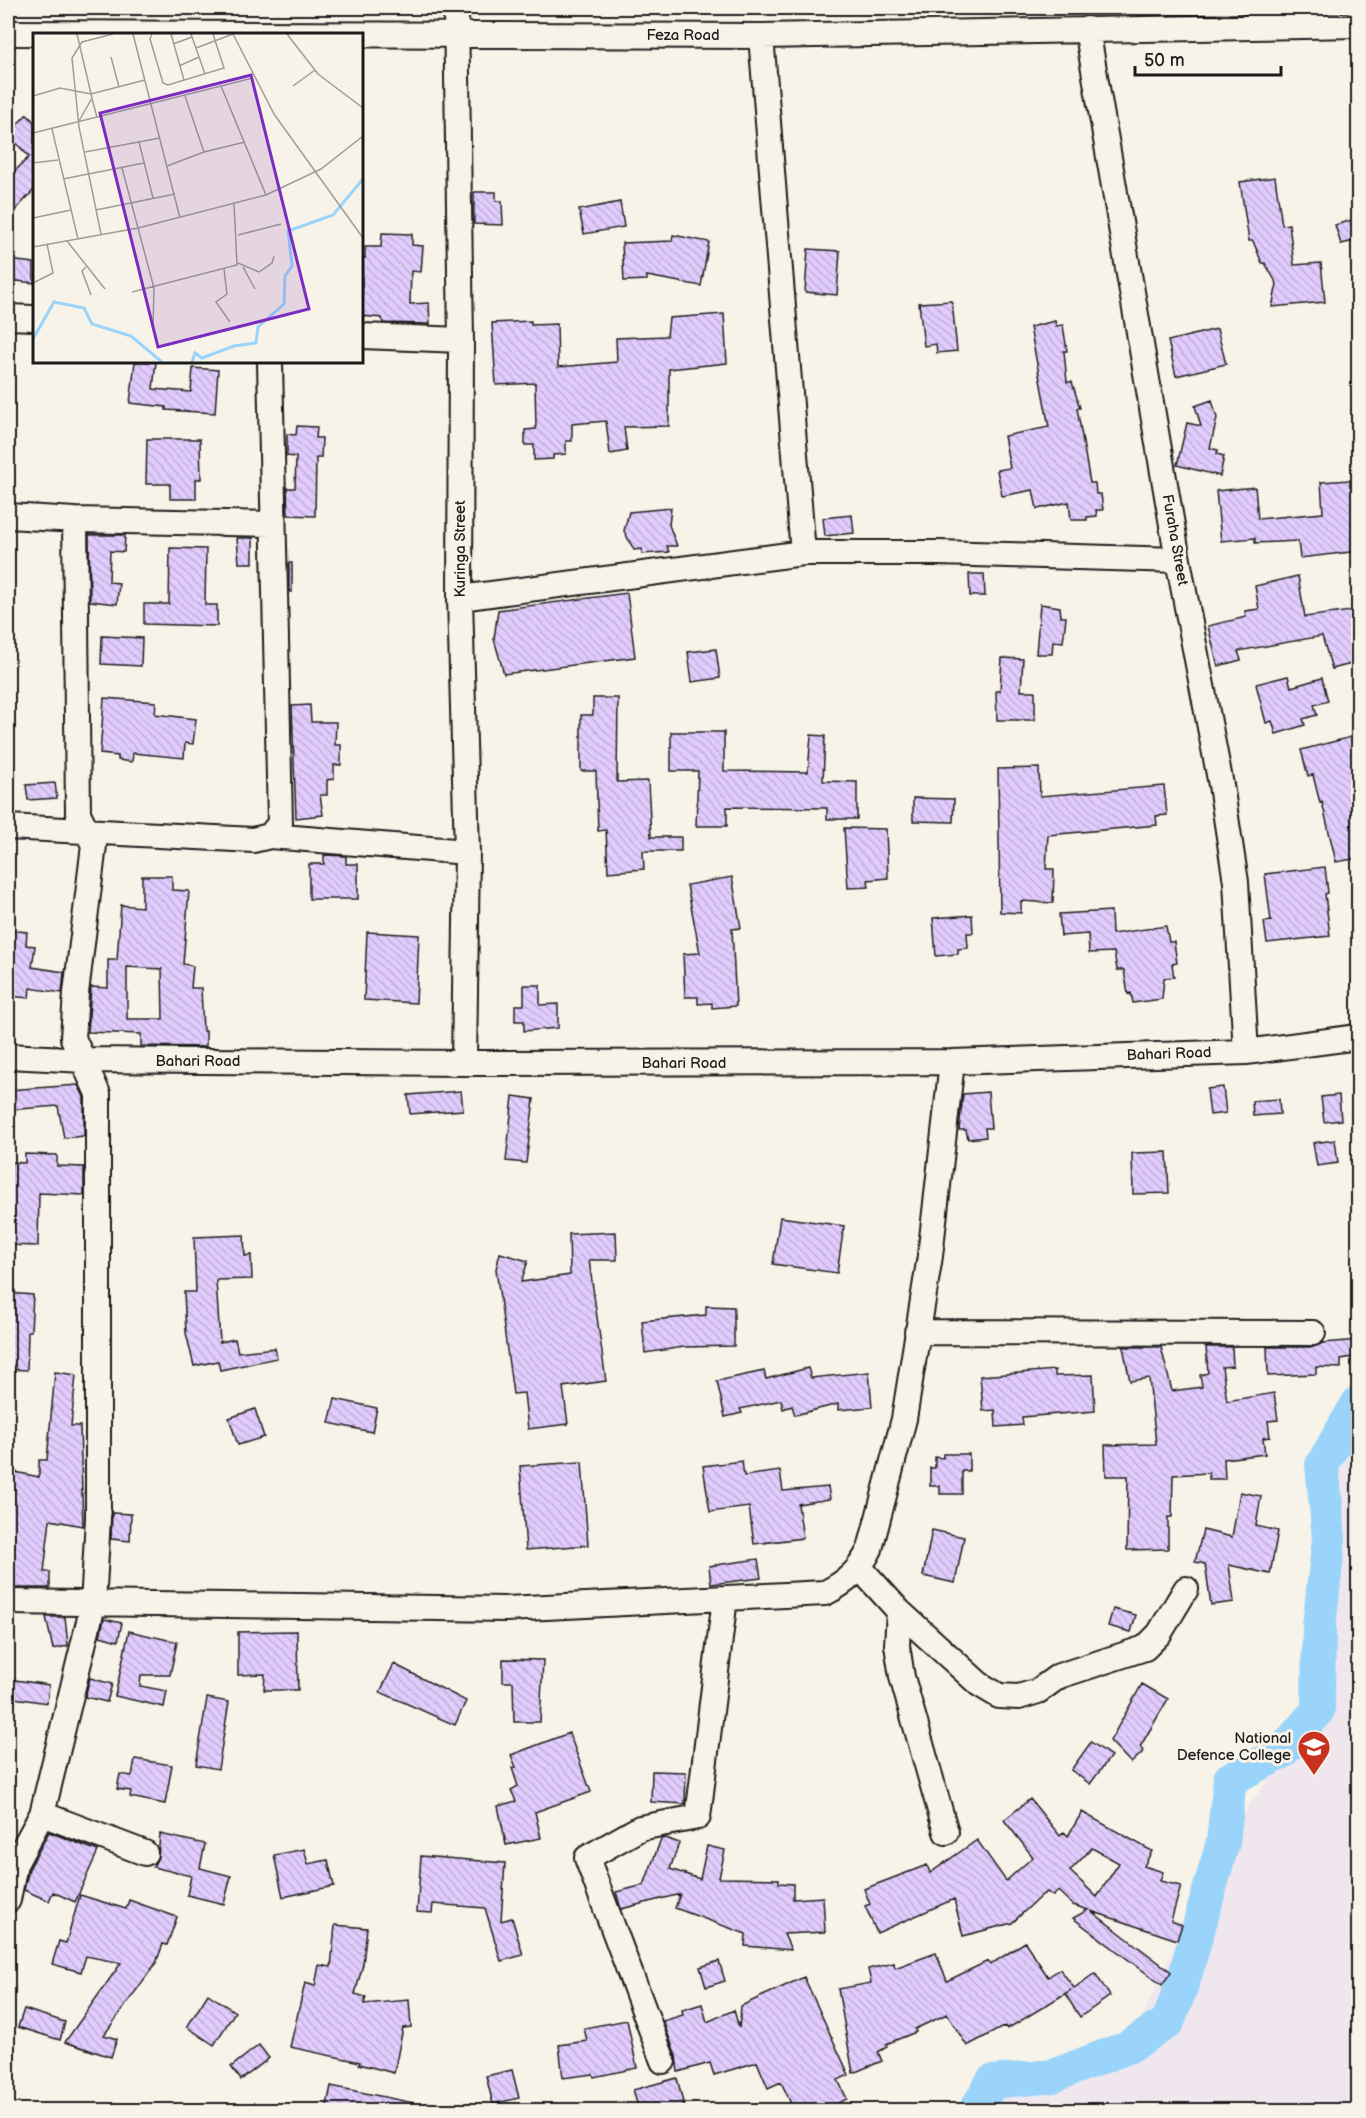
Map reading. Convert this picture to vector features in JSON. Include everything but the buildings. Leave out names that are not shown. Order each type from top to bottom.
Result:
[{"type":"street","name":"Kuringa Street","points":[[456,8],[460,598],[467,852],[464,1063]]},
{"type":"street","name":"Feza Road","points":[[363,34],[761,36],[1359,26]]},
{"type":"street","name":"Furaha Street","points":[[1087,29],[1178,560],[1221,785],[1236,882],[1246,1052]]},
{"type":"street","name":"Feza Road","points":[[8,33],[33,33]]},
{"type":"street","points":[[761,36],[803,554]]},
{"type":"street","points":[[8,317],[33,318]]},
{"type":"street","points":[[363,336],[460,340]]},
{"type":"street","points":[[270,363],[282,815],[280,824],[270,837]]},
{"type":"street","points":[[8,516],[75,520],[273,524]]},
{"type":"street","points":[[8,1900],[15,1864],[42,1814],[93,1605],[98,1506],[98,1094],[85,1060],[73,1038],[76,993],[94,844],[78,813],[75,520]]},
{"type":"street","points":[[460,598],[803,554],[938,553],[1178,560]]},
{"type":"street","points":[[8,827],[86,829],[254,840],[270,837],[467,852]]},
{"type":"street","name":"Bahari Road","points":[[8,1056],[85,1060],[464,1063],[952,1062],[1246,1052],[1359,1036]]},
{"type":"street","points":[[8,1602],[93,1605],[506,1609],[825,1593],[844,1583],[860,1568],[870,1550],[904,1419],[930,1256],[952,1062]]},
{"type":"street","points":[[917,1332],[1313,1333]]},
{"type":"street","points":[[860,1568],[899,1611],[979,1684],[999,1695],[1019,1697],[1038,1690],[1059,1676],[1076,1669],[1128,1656],[1145,1648],[1160,1634],[1186,1589]]},
{"type":"street","points":[[663,2061],[587,1858],[640,1828],[698,1817],[725,1598]]},
{"type":"street","points":[[899,1611],[897,1645],[902,1677],[946,1832]]},
{"type":"street","points":[[42,1814],[145,1853]]},
{"type":"shaded area","name":"National Defence College","points":[[1358,1452],[1358,2110],[976,2110],[1128,2047],[1223,1842],[1318,1710],[1322,1465]]},
{"type":"waterway","points":[[976,2110],[992,2082],[1053,2076],[1128,2047],[1168,2022],[1184,1979],[1223,1842],[1230,1779],[1281,1753],[1318,1710],[1319,1626],[1329,1538],[1322,1465],[1358,1403]]},
{"type":"place","name":"National Defence College","points":[[1314,1776]]}]
